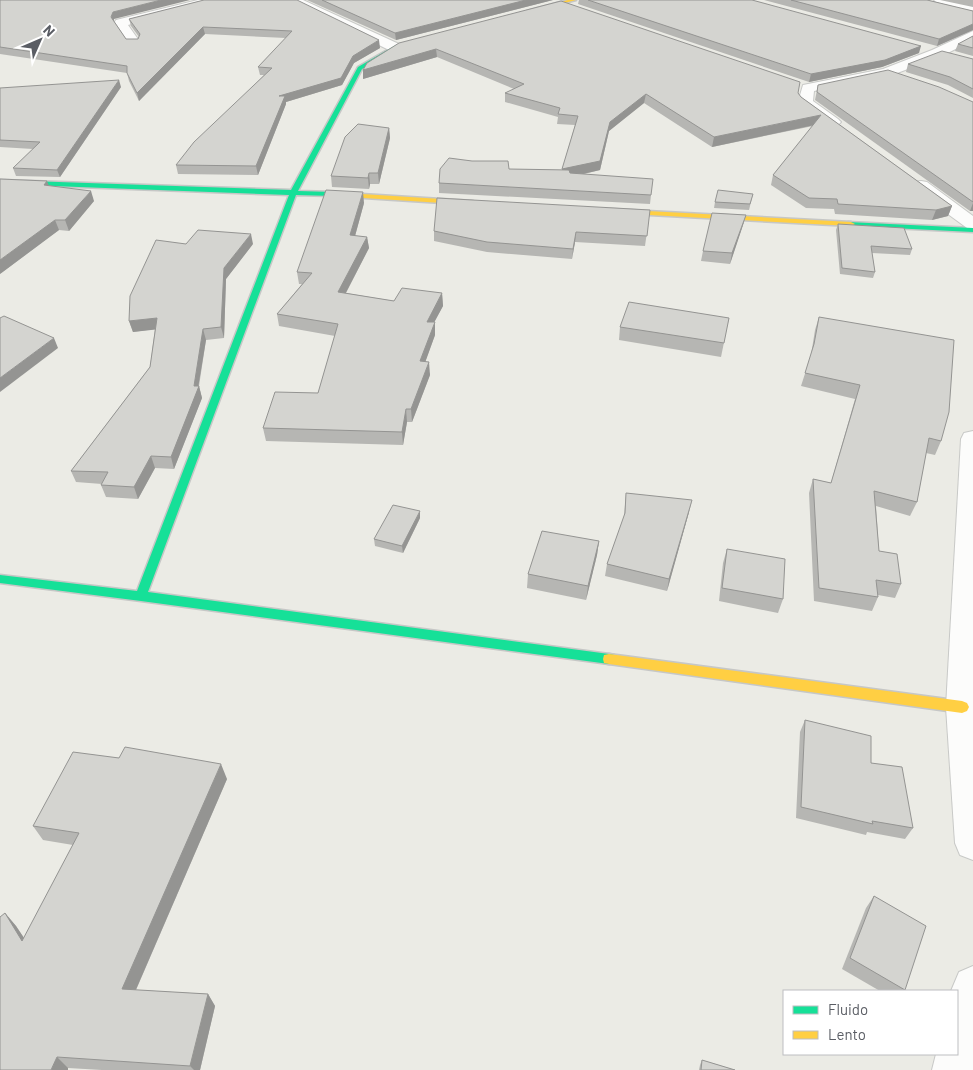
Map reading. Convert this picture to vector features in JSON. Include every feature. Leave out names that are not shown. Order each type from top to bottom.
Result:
[{"type":"street","points":[[134,42],[120,23],[212,0]]},
{"type":"street","points":[[294,0],[394,47]]},
{"type":"street","points":[[940,0],[973,8]]},
{"type":"street","points":[[926,2],[973,13]]},
{"type":"street","points":[[514,15],[571,4]]},
{"type":"street","points":[[845,131],[805,102],[803,87],[887,72],[973,35]]},
{"type":"street","points":[[141,596],[294,192],[360,68],[394,47],[413,42]]},
{"type":"street","points":[[919,48],[955,57]]},
{"type":"street","points":[[887,72],[905,78]]},
{"type":"street","points":[[909,177],[973,224]]},
{"type":"street","points":[[0,182],[294,192],[489,204]]},
{"type":"street","points":[[596,210],[973,230]]},
{"type":"street","points":[[973,439],[962,707],[973,843]]},
{"type":"street","points":[[0,580],[141,596],[962,707]]},
{"type":"street","points":[[958,1052],[973,986]]},
{"type":"street","points":[[954,1070],[957,1055]]},
{"type":"building","points":[[0,0],[161,0],[113,12],[111,17],[126,39],[138,39],[140,34],[129,19],[204,0],[297,0],[379,40],[353,56],[341,78],[279,96],[285,96],[256,166],[176,165],[194,142],[272,68],[258,67],[292,31],[203,27],[137,93],[127,73],[127,66],[0,47]]},
{"type":"building","points":[[322,0],[526,0],[395,33]]},
{"type":"building","points":[[588,0],[752,0],[921,46],[885,60],[811,74]]},
{"type":"building","points":[[791,0],[927,0],[973,11],[973,24],[939,39]]},
{"type":"building","points":[[561,1],[800,82],[798,93],[801,97],[952,206],[936,210],[838,204],[837,199],[809,198],[773,175],[821,115],[714,137],[646,94],[610,122],[600,161],[562,169],[578,116],[558,114],[560,108],[505,93],[524,84],[436,49],[363,70],[367,63],[399,43]]},
{"type":"building","points":[[973,36],[973,48],[958,44]]},
{"type":"building","points":[[942,51],[973,59],[973,89],[950,77],[908,64]]},
{"type":"building","points":[[888,70],[939,87],[973,102],[973,202],[817,92],[818,85]]},
{"type":"building","points":[[119,80],[57,170],[13,168],[40,142],[0,140],[0,88]]},
{"type":"building","points":[[358,124],[389,128],[378,173],[369,173],[368,178],[331,176],[345,137]]},
{"type":"building","points":[[449,158],[472,161],[508,161],[509,169],[569,170],[570,173],[653,179],[651,195],[439,183],[440,169]]},
{"type":"building","points":[[0,179],[47,181],[44,185],[91,191],[65,220],[55,220],[0,260]]},
{"type":"building","points":[[326,190],[363,192],[350,235],[367,237],[338,292],[394,301],[402,288],[442,293],[427,322],[435,322],[420,361],[429,362],[411,409],[406,409],[402,432],[263,428],[275,392],[318,393],[338,324],[277,314],[312,273],[297,272]]},
{"type":"building","points":[[718,190],[753,194],[750,204],[715,202]]},
{"type":"building","points":[[437,198],[650,210],[647,236],[576,232],[573,249],[487,242],[434,231]]},
{"type":"building","points":[[712,213],[746,215],[732,253],[703,251]]},
{"type":"building","points":[[838,224],[904,228],[912,249],[871,246],[875,272],[842,268]]},
{"type":"building","points":[[198,230],[251,234],[224,268],[221,327],[203,329],[194,386],[199,386],[171,457],[151,456],[134,487],[101,485],[108,472],[71,471],[150,367],[157,318],[129,321],[130,296],[156,240],[186,244]]},
{"type":"building","points":[[629,302],[729,318],[724,343],[620,327]]},
{"type":"building","points":[[4,316],[54,338],[0,378],[0,318]]},
{"type":"building","points":[[819,317],[954,340],[949,412],[941,441],[929,438],[917,502],[874,491],[879,551],[897,554],[901,584],[876,580],[878,597],[819,588],[813,479],[831,483],[860,385],[805,373],[814,344]]},
{"type":"building","points":[[626,493],[692,500],[669,579],[607,564],[625,513]]},
{"type":"building","points":[[393,505],[420,511],[402,546],[374,539]]},
{"type":"building","points":[[542,531],[599,541],[588,586],[528,574]]},
{"type":"building","points":[[727,549],[785,559],[783,599],[722,588]]},
{"type":"building","points":[[805,720],[871,736],[871,763],[902,767],[913,828],[872,821],[873,824],[801,807]]},
{"type":"building","points":[[125,747],[221,764],[122,989],[208,994],[190,1066],[57,1057],[51,1070],[0,1070],[0,917],[5,913],[22,941],[79,833],[33,826],[73,752],[119,758]]},
{"type":"building","points":[[874,896],[926,926],[905,990],[850,958]]},
{"type":"building","points":[[702,1060],[735,1070],[701,1070]]},
{"type":"traffic: fast","points":[[141,596],[294,192],[360,68],[398,46]]},
{"type":"traffic: fast","points":[[0,182],[333,194]]},
{"type":"traffic: fast","points":[[851,224],[973,230]]},
{"type":"traffic: fast","points":[[0,579],[141,596],[609,659]]},
{"type":"traffic: slow","points":[[529,11],[574,0]]},
{"type":"traffic: slow","points":[[333,194],[473,203]]},
{"type":"traffic: slow","points":[[613,211],[851,224]]},
{"type":"traffic: slow","points":[[609,659],[962,707]]}]
